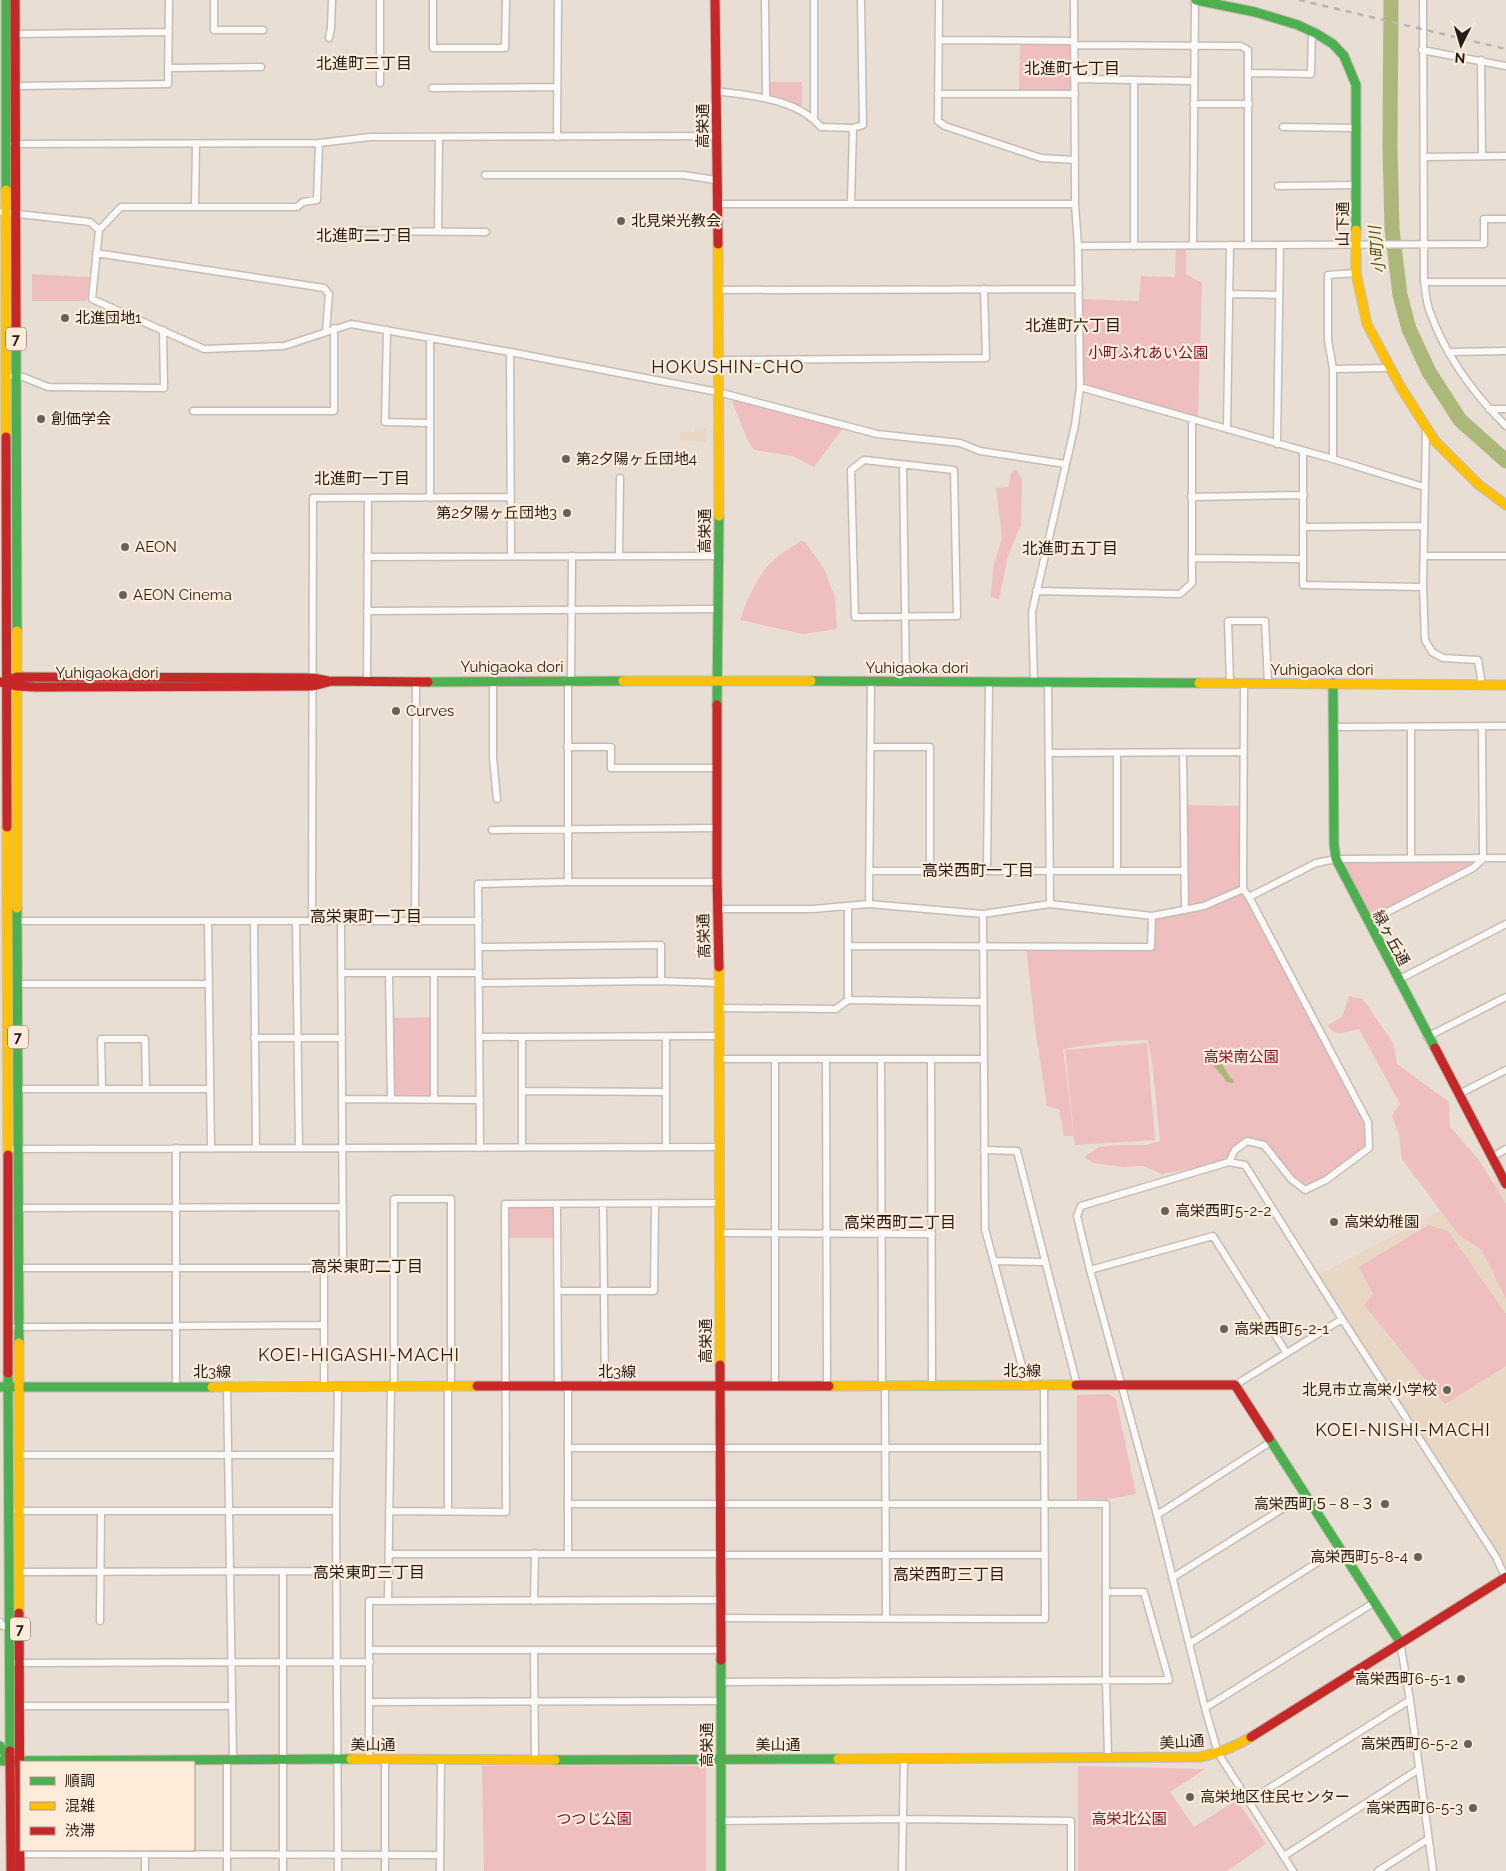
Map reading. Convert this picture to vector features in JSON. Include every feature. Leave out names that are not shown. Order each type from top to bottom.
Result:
[{"type":"street","name":"7","points":[[6,0],[10,144],[16,213],[17,774],[8,820],[4,870],[9,900],[17,922],[8,1089],[13,1149]]},
{"type":"street","name":"7","points":[[10,1871],[5,1761],[10,1662],[10,1511],[4,1387],[8,1326],[9,1171],[13,1149],[18,1089],[9,900],[8,820],[4,774],[3,445],[6,376],[3,212],[15,86],[7,63],[15,34],[15,0]]},
{"type":"street","points":[[15,86],[168,84],[169,0]]},
{"type":"street","points":[[214,0],[214,30],[263,30]]},
{"type":"street","points":[[328,38],[331,28],[332,0]]},
{"type":"street","points":[[380,0],[380,83]]},
{"type":"street","points":[[433,0],[433,48],[505,48],[506,0]]},
{"type":"street","points":[[557,137],[558,0]]},
{"type":"street","name":"高栄通","points":[[715,0],[719,556],[716,680],[716,882],[720,1147],[721,1871]]},
{"type":"street","points":[[765,0],[766,98]]},
{"type":"street","points":[[814,0],[814,119]]},
{"type":"street","points":[[716,92],[766,98],[800,110],[821,126],[853,128],[863,125],[861,0]]},
{"type":"street","points":[[939,0],[938,121],[945,126],[1041,158],[1075,160]]},
{"type":"street","points":[[1034,682],[1032,612],[1075,425],[1080,387],[1074,0]]},
{"type":"street","points":[[1193,246],[1195,0]]},
{"type":"street","name":"山下通","points":[[1195,0],[1284,20],[1312,30],[1337,47],[1344,56],[1356,85],[1356,273],[1367,324],[1390,368],[1435,441],[1478,484],[1506,504]]},
{"type":"street","points":[[1423,0],[1424,282],[1429,311],[1448,352],[1462,376],[1489,409],[1506,426]]},
{"type":"street","points":[[1249,73],[1311,74],[1312,30]]},
{"type":"street","points":[[15,34],[168,32]]},
{"type":"street","points":[[939,40],[1241,46],[1248,50],[1248,245]]},
{"type":"street","points":[[1422,50],[1506,66]]},
{"type":"street","points":[[1481,60],[1482,156]]},
{"type":"street","points":[[169,68],[261,67]]},
{"type":"street","points":[[1074,79],[1194,81]]},
{"type":"street","points":[[1134,80],[1134,246]]},
{"type":"street","points":[[432,88],[556,87]]},
{"type":"street","points":[[938,94],[1075,94]]},
{"type":"street","points":[[1193,104],[1249,104]]},
{"type":"street","points":[[1283,126],[1357,128]]},
{"type":"street","points":[[851,203],[853,128]]},
{"type":"street","points":[[10,144],[318,142],[370,137],[716,136]]},
{"type":"street","points":[[438,231],[439,137]]},
{"type":"street","points":[[318,142],[317,200],[302,202],[297,207],[121,207],[98,230],[92,299],[204,349],[284,346],[334,328],[351,324],[718,392],[877,434],[960,443],[980,451],[1065,464]]},
{"type":"street","points":[[195,207],[196,144]]},
{"type":"street","points":[[1424,156],[1506,156]]},
{"type":"street","points":[[485,175],[683,175],[716,180]]},
{"type":"street","points":[[1278,186],[1356,185]]},
{"type":"street","points":[[717,204],[1076,204]]},
{"type":"street","points":[[3,212],[90,222],[98,230]]},
{"type":"street","points":[[1078,246],[1371,243],[1424,245],[1484,244],[1484,219],[1506,219]]},
{"type":"street","points":[[353,231],[486,232]]},
{"type":"street","points":[[1227,429],[1230,245]]},
{"type":"street","points":[[1277,444],[1280,245]]},
{"type":"street","points":[[96,254],[324,288],[329,294],[326,331]]},
{"type":"street","points":[[1333,459],[1333,369],[1328,340],[1328,275],[1356,273]]},
{"type":"street","points":[[1424,282],[1506,282]]},
{"type":"street","points":[[718,290],[1079,288]]},
{"type":"street","points":[[718,360],[986,358],[984,289]]},
{"type":"street","points":[[1229,294],[1280,295]]},
{"type":"street","points":[[193,411],[334,411],[334,328]]},
{"type":"street","points":[[6,376],[16,376],[48,387],[164,388],[162,330]]},
{"type":"street","points":[[387,330],[385,422],[430,423]]},
{"type":"street","points":[[430,338],[430,498]]},
{"type":"street","points":[[510,352],[512,556]]},
{"type":"street","points":[[1448,352],[1506,352]]},
{"type":"street","points":[[1333,369],[1390,368]]},
{"type":"street","points":[[1080,387],[1424,487]]},
{"type":"street","points":[[1489,409],[1506,409]]},
{"type":"street","points":[[1036,591],[1180,594],[1192,583],[1192,419]]},
{"type":"street","points":[[1426,426],[1423,587],[1425,640],[1432,652],[1442,658],[1478,660],[1482,684]]},
{"type":"street","points":[[3,445],[16,449]]},
{"type":"street","points":[[1303,452],[1303,585],[1423,587]]},
{"type":"street","points":[[864,460],[954,470],[957,616],[905,617],[855,617],[851,470],[864,460]]},
{"type":"street","points":[[903,465],[906,681]]},
{"type":"street","points":[[619,556],[620,478]]},
{"type":"street","points":[[1191,497],[1304,495]]},
{"type":"street","points":[[312,921],[313,498],[511,497]]},
{"type":"street","points":[[367,682],[368,498]]},
{"type":"street","points":[[1304,527],[1424,526]]},
{"type":"street","points":[[568,882],[567,747],[572,556]]},
{"type":"street","points":[[367,557],[719,556]]},
{"type":"street","points":[[1424,556],[1506,556]]},
{"type":"street","points":[[1193,558],[1303,559]]},
{"type":"street","points":[[367,611],[571,608],[718,609]]},
{"type":"street","points":[[1230,683],[1228,621],[1265,621],[1268,683]]},
{"type":"street","name":"Yuhigaoka dori","points":[[3,682],[716,680],[1506,685]]},
{"type":"street","points":[[493,681],[493,758],[497,798]]},
{"type":"street","points":[[869,904],[871,681]]},
{"type":"street","points":[[415,922],[416,682]]},
{"type":"street","points":[[988,871],[989,682]]},
{"type":"street","points":[[1048,683],[1048,871],[1050,904]]},
{"type":"street","points":[[1229,1162],[1235,1150],[1247,1141],[1263,1144],[1291,1179],[1305,1190],[1326,1180],[1369,1148],[1368,1122],[1249,897],[1243,889],[1244,683]]},
{"type":"street","name":"緑ヶ丘通","points":[[1334,683],[1334,844],[1336,859],[1427,1037],[1506,1184]]},
{"type":"street","points":[[1368,922],[1474,868],[1483,859],[1482,726]]},
{"type":"street","points":[[1333,727],[1506,726]]},
{"type":"street","points":[[1411,727],[1411,858]]},
{"type":"street","points":[[567,747],[611,746],[611,768],[716,768]]},
{"type":"street","points":[[871,747],[930,747],[930,871]]},
{"type":"street","points":[[1049,753],[1243,752]]},
{"type":"street","points":[[1184,753],[1185,910]]},
{"type":"street","points":[[1117,754],[1117,870]]},
{"type":"street","points":[[4,774],[17,774]]},
{"type":"street","points":[[492,830],[716,828]]},
{"type":"street","points":[[1249,897],[1316,863],[1336,859],[1506,858]]},
{"type":"street","points":[[870,871],[1184,871]]},
{"type":"street","points":[[480,1148],[478,884],[716,882]]},
{"type":"street","points":[[717,909],[813,909],[869,904],[983,914],[1050,904],[1152,916],[1204,906],[1243,889]]},
{"type":"street","points":[[848,906],[848,1000]]},
{"type":"street","points":[[983,914],[985,1229],[1027,1385]]},
{"type":"street","points":[[848,946],[1151,947],[1152,916]]},
{"type":"street","points":[[254,921],[256,1148]]},
{"type":"street","points":[[296,921],[299,1148]]},
{"type":"street","points":[[19,1268],[343,1268],[341,921]]},
{"type":"street","points":[[17,922],[478,922]]},
{"type":"street","points":[[208,922],[211,1148]]},
{"type":"street","points":[[1398,980],[1506,924]]},
{"type":"street","points":[[479,947],[661,944],[661,981]]},
{"type":"street","points":[[342,973],[479,973]]},
{"type":"street","points":[[389,973],[390,1099]]},
{"type":"street","points":[[434,973],[434,1099]]},
{"type":"street","points":[[480,983],[661,981],[719,983]]},
{"type":"street","points":[[13,984],[209,984]]},
{"type":"street","points":[[1427,1037],[1506,997]]},
{"type":"street","points":[[719,1008],[836,1009],[848,1000],[983,1002]]},
{"type":"street","points":[[480,1037],[719,1036]]},
{"type":"street","points":[[522,1037],[522,1147]]},
{"type":"street","points":[[666,1037],[666,1147]]},
{"type":"street","points":[[254,1038],[342,1038]]},
{"type":"street","points":[[102,1088],[102,1039],[145,1039],[146,1089]]},
{"type":"street","points":[[881,1058],[886,1449],[886,1618]]},
{"type":"street","points":[[719,1059],[983,1059]]},
{"type":"street","points":[[775,1059],[775,1386]]},
{"type":"street","points":[[826,1059],[827,1385]]},
{"type":"street","points":[[931,1059],[932,1386]]},
{"type":"street","points":[[1459,1094],[1506,1070]]},
{"type":"street","points":[[8,1089],[210,1089]]},
{"type":"street","points":[[522,1091],[665,1092]]},
{"type":"street","points":[[342,1099],[480,1100]]},
{"type":"street","points":[[13,1149],[720,1147]]},
{"type":"street","points":[[176,1148],[176,1386]]},
{"type":"street","points":[[1492,1157],[1506,1149]]},
{"type":"street","points":[[984,1150],[1017,1151],[1077,1385]]},
{"type":"street","points":[[1294,1871],[1218,1753],[1157,1515],[1090,1270],[1077,1216],[1081,1206],[1229,1162],[1245,1165],[1496,1557],[1506,1578]]},
{"type":"street","name":"7","points":[[9,1171],[18,1208],[9,1238],[19,1268],[20,1871]]},
{"type":"street","points":[[388,1601],[393,1386],[394,1199],[451,1198],[448,1512]]},
{"type":"street","points":[[389,1511],[506,1512],[505,1204],[720,1203]]},
{"type":"street","points":[[557,1204],[558,1386]]},
{"type":"street","points":[[603,1204],[605,1385]]},
{"type":"street","points":[[558,1291],[654,1291],[655,1204]]},
{"type":"street","points":[[18,1208],[343,1207]]},
{"type":"street","points":[[720,1233],[932,1234]]},
{"type":"street","points":[[1090,1270],[1213,1236],[1286,1352]]},
{"type":"street","points":[[994,1261],[1044,1262]]},
{"type":"street","points":[[324,1268],[324,1386]]},
{"type":"street","points":[[1342,1319],[1235,1385],[1400,1642],[1410,1700],[1433,1871]]},
{"type":"street","points":[[8,1326],[324,1325]]},
{"type":"street","points":[[721,1618],[1045,1619],[1044,1385]]},
{"type":"street","name":"北3線","points":[[4,1387],[1235,1385]]},
{"type":"street","points":[[227,1386],[232,1706],[227,1871]]},
{"type":"street","points":[[338,1386],[336,1511],[338,1871]]},
{"type":"street","points":[[568,1386],[568,1553]]},
{"type":"street","points":[[1157,1515],[1272,1441]]},
{"type":"street","points":[[569,1448],[1044,1448]]},
{"type":"street","points":[[19,1455],[337,1455]]},
{"type":"street","points":[[1172,1578],[1306,1494]]},
{"type":"street","points":[[568,1504],[1106,1504],[1108,1757]]},
{"type":"street","points":[[10,1511],[336,1511]]},
{"type":"street","points":[[100,1622],[101,1511]]},
{"type":"street","points":[[1189,1644],[1340,1548]]},
{"type":"street","points":[[534,1601],[535,1553]]},
{"type":"street","points":[[389,1554],[1045,1555]]},
{"type":"street","points":[[283,1571],[283,1871]]},
{"type":"street","points":[[10,1572],[336,1571]]},
{"type":"street","name":"美山通","points":[[5,1761],[1200,1757],[1239,1745],[1400,1642],[1506,1578]]},
{"type":"street","points":[[721,1682],[1169,1680],[1144,1592],[1107,1592]]},
{"type":"street","points":[[369,1759],[370,1601],[720,1600]]},
{"type":"street","points":[[1205,1708],[1375,1602]]},
{"type":"street","points":[[0,1622],[3,1626],[10,1627]]},
{"type":"street","points":[[370,1650],[721,1650]]},
{"type":"street","points":[[534,1651],[535,1759]]},
{"type":"street","points":[[10,1662],[370,1662]]},
{"type":"street","points":[[1249,1802],[1410,1700]]},
{"type":"street","points":[[370,1702],[721,1701]]},
{"type":"street","points":[[19,1706],[232,1706]]},
{"type":"street","points":[[0,1746],[5,1761]]},
{"type":"street","points":[[902,1871],[904,1758]]},
{"type":"street","points":[[385,1759],[385,1871]]},
{"type":"street","points":[[440,1871],[441,1759]]},
{"type":"street","points":[[1284,1856],[1419,1769]]},
{"type":"street","points":[[720,1821],[1071,1821],[1071,1871]]},
{"type":"street","points":[[1378,1871],[1428,1839]]},
{"type":"street","points":[[10,1854],[440,1855]]},
{"type":"street","points":[[145,1854],[146,1871]]},
{"type":"shaded area","points":[[695,428],[707,428],[706,442],[680,441],[680,432],[695,432]]},
{"type":"shaded area","points":[[0,907],[1,907],[0,1149]]},
{"type":"shaded area","points":[[1212,1053],[1217,1055],[1234,1081],[1233,1083],[1226,1082],[1213,1065]]},
{"type":"shaded area","name":"北見市立高栄小学校","points":[[1502,1178],[1506,1184],[1506,1577],[1315,1277]]},
{"type":"green space","points":[[1020,45],[1070,45],[1070,91],[1019,91]]},
{"type":"green space","points":[[768,82],[802,82],[802,106],[769,94]]},
{"type":"green space","name":"小町ふれあい公園","points":[[1176,246],[1186,246],[1186,274],[1202,283],[1198,420],[1080,387],[1079,299],[1139,301],[1141,276],[1175,277]]},
{"type":"green space","points":[[32,274],[90,277],[87,301],[32,301]]},
{"type":"green space","points":[[738,399],[843,428],[814,467],[793,456],[754,450],[747,439],[732,401]]},
{"type":"green space","points":[[1015,469],[1022,479],[1021,525],[1008,556],[999,599],[991,597],[993,568],[1002,538],[996,488],[1008,487],[1011,474]]},
{"type":"green space","points":[[801,541],[805,542],[824,569],[835,597],[837,629],[803,634],[740,620],[750,595],[763,572],[778,556]]},
{"type":"green space","name":"高栄南公園","points":[[1184,805],[1243,806],[1243,889],[1368,1122],[1369,1148],[1305,1190],[1291,1179],[1264,1145],[1245,1143],[1229,1162],[1162,1174],[1143,1166],[1123,1167],[1093,1163],[1084,1157],[1099,1147],[1146,1145],[1160,1141],[1153,1068],[1148,1040],[1114,1041],[1063,1049],[1074,1136],[1064,1136],[1059,1109],[1047,1106],[1037,1044],[1026,947],[1151,947],[1152,916],[1185,910]]},
{"type":"green space","points":[[1336,859],[1483,859],[1473,868],[1368,922]]},
{"type":"green space","points":[[1349,996],[1363,999],[1393,1043],[1397,1064],[1449,1102],[1450,1127],[1479,1160],[1506,1204],[1506,1299],[1482,1250],[1459,1235],[1402,1159],[1399,1135],[1392,1116],[1400,1104],[1359,1029],[1337,1033],[1328,1025],[1342,1017]]},
{"type":"green space","points":[[434,1017],[434,1099],[391,1099],[390,1018]]},
{"type":"green space","points":[[1147,1043],[1155,1140],[1075,1145],[1065,1050]]},
{"type":"green space","points":[[505,1204],[557,1204],[557,1238],[505,1238]]},
{"type":"green space","points":[[1428,1225],[1448,1231],[1506,1314],[1506,1366],[1445,1404],[1364,1305],[1373,1294],[1359,1267]]},
{"type":"green space","points":[[1108,1394],[1116,1399],[1136,1494],[1109,1499],[1077,1499],[1077,1395]]},
{"type":"green space","name":"つつじ公園","points":[[482,1766],[706,1766],[706,1871],[484,1871]]},
{"type":"green space","name":"高栄北公園","points":[[1078,1766],[1205,1769],[1170,1792],[1194,1827],[1237,1800],[1266,1844],[1227,1871],[1078,1871]]},
{"type":"waterway","name":"小町川","points":[[1391,0],[1390,147],[1392,229],[1400,295],[1409,329],[1429,372],[1460,420],[1506,461]]},
{"type":"railway","points":[[1299,0],[1506,49]]},
{"type":"traffic: fast","points":[[6,0],[6,190]]},
{"type":"traffic: fast","points":[[1196,0],[1255,12],[1298,25],[1333,44],[1344,56],[1356,85],[1356,230]]},
{"type":"traffic: fast","points":[[16,327],[17,631]]},
{"type":"traffic: fast","points":[[717,705],[719,516]]},
{"type":"traffic: fast","points":[[428,682],[623,681]]},
{"type":"traffic: fast","points":[[811,681],[1199,683]]},
{"type":"traffic: fast","points":[[1333,683],[1334,844],[1336,859],[1435,1048]]},
{"type":"traffic: fast","points":[[17,908],[19,1343]]},
{"type":"traffic: fast","points":[[8,1373],[10,1751]]},
{"type":"traffic: fast","points":[[0,1387],[212,1387]]},
{"type":"traffic: fast","points":[[1269,1438],[1400,1642]]},
{"type":"traffic: fast","points":[[721,1660],[721,1871]]},
{"type":"traffic: fast","points":[[0,1746],[10,1761]]},
{"type":"traffic: fast","points":[[0,1761],[351,1759]]},
{"type":"traffic: fast","points":[[555,1760],[838,1759]]},
{"type":"traffic: slow","points":[[6,190],[6,437]]},
{"type":"traffic: slow","points":[[1356,230],[1356,273],[1367,324],[1400,386],[1435,441],[1478,484],[1506,505]]},
{"type":"traffic: slow","points":[[718,244],[719,516]]},
{"type":"traffic: slow","points":[[17,631],[17,908]]},
{"type":"traffic: slow","points":[[623,681],[811,681]]},
{"type":"traffic: slow","points":[[1199,683],[1506,685]]},
{"type":"traffic: slow","points":[[7,827],[8,1155]]},
{"type":"traffic: slow","points":[[719,967],[720,1365]]},
{"type":"traffic: slow","points":[[19,1343],[19,1613]]},
{"type":"traffic: slow","points":[[829,1386],[1076,1385]]},
{"type":"traffic: slow","points":[[212,1387],[477,1386]]},
{"type":"traffic: slow","points":[[838,1759],[1200,1757],[1227,1749],[1251,1737]]},
{"type":"traffic: slow","points":[[351,1759],[555,1760]]},
{"type":"traffic: jam","points":[[15,0],[16,327]]},
{"type":"traffic: jam","points":[[715,0],[718,244]]},
{"type":"traffic: jam","points":[[6,437],[7,827]]},
{"type":"traffic: jam","points":[[12,679],[17,677],[313,678],[328,681],[428,682]]},
{"type":"traffic: jam","points":[[0,682],[17,686],[36,687],[313,686],[328,682]]},
{"type":"traffic: jam","points":[[717,705],[719,967]]},
{"type":"traffic: jam","points":[[1435,1048],[1506,1184]]},
{"type":"traffic: jam","points":[[8,1155],[8,1373]]},
{"type":"traffic: jam","points":[[720,1365],[721,1660]]},
{"type":"traffic: jam","points":[[1076,1385],[1235,1385],[1269,1438]]},
{"type":"traffic: jam","points":[[477,1386],[829,1386]]},
{"type":"traffic: jam","points":[[1251,1737],[1506,1577]]},
{"type":"traffic: jam","points":[[19,1613],[20,1871]]},
{"type":"traffic: jam","points":[[10,1751],[11,1871]]},
{"type":"place","name":"北見栄光教会","points":[[621,221]]},
{"type":"place","name":"北進団地1","points":[[65,318]]},
{"type":"place","name":"創価学会","points":[[41,419]]},
{"type":"place","name":"第2夕陽ヶ丘団地4","points":[[566,459]]},
{"type":"place","name":"第2夕陽ヶ丘団地3","points":[[567,513]]},
{"type":"place","name":"AEON","points":[[125,547]]},
{"type":"place","name":"AEON Cinema","points":[[123,595]]},
{"type":"place","name":"Curves","points":[[396,711]]},
{"type":"place","name":"高栄西町5-2-2","points":[[1165,1211]]},
{"type":"place","name":"高栄幼稚園","points":[[1334,1222]]},
{"type":"place","name":"高栄西町5-2-1","points":[[1224,1329]]},
{"type":"place","name":"北見市立高栄小学校","points":[[1447,1390]]},
{"type":"place","name":"高栄西町５−８−３","points":[[1385,1504]]},
{"type":"place","name":"高栄西町5-8-4","points":[[1418,1557]]},
{"type":"place","name":"高栄西町6-5-1","points":[[1461,1679]]},
{"type":"place","name":"高栄西町6-5-2","points":[[1468,1744]]},
{"type":"place","name":"高栄地区住民センター","points":[[1190,1797]]},
{"type":"place","name":"高栄西町6-5-3","points":[[1473,1808]]},
{"type":"district","name":"北進町三丁目","points":[[364,63]]},
{"type":"district","name":"北進町七丁目","points":[[1072,68]]},
{"type":"district","name":"北進町二丁目","points":[[364,235]]},
{"type":"district","name":"北進町六丁目","points":[[1073,325]]},
{"type":"district","name":"HOKUSHIN-CHO","points":[[728,366]]},
{"type":"district","name":"北進町一丁目","points":[[362,478]]},
{"type":"district","name":"北進町五丁目","points":[[1070,548]]},
{"type":"district","name":"高栄西町一丁目","points":[[978,870]]},
{"type":"district","name":"高栄東町一丁目","points":[[366,916]]},
{"type":"district","name":"高栄西町二丁目","points":[[900,1222]]},
{"type":"district","name":"高栄東町二丁目","points":[[367,1266]]},
{"type":"district","name":"KOEI-HIGASHI-MACHI","points":[[359,1354]]},
{"type":"district","name":"KOEI-NISHI-MACHI","points":[[1403,1429]]},
{"type":"district","name":"高栄東町三丁目","points":[[369,1572]]},
{"type":"district","name":"高栄西町三丁目","points":[[949,1574]]}]
